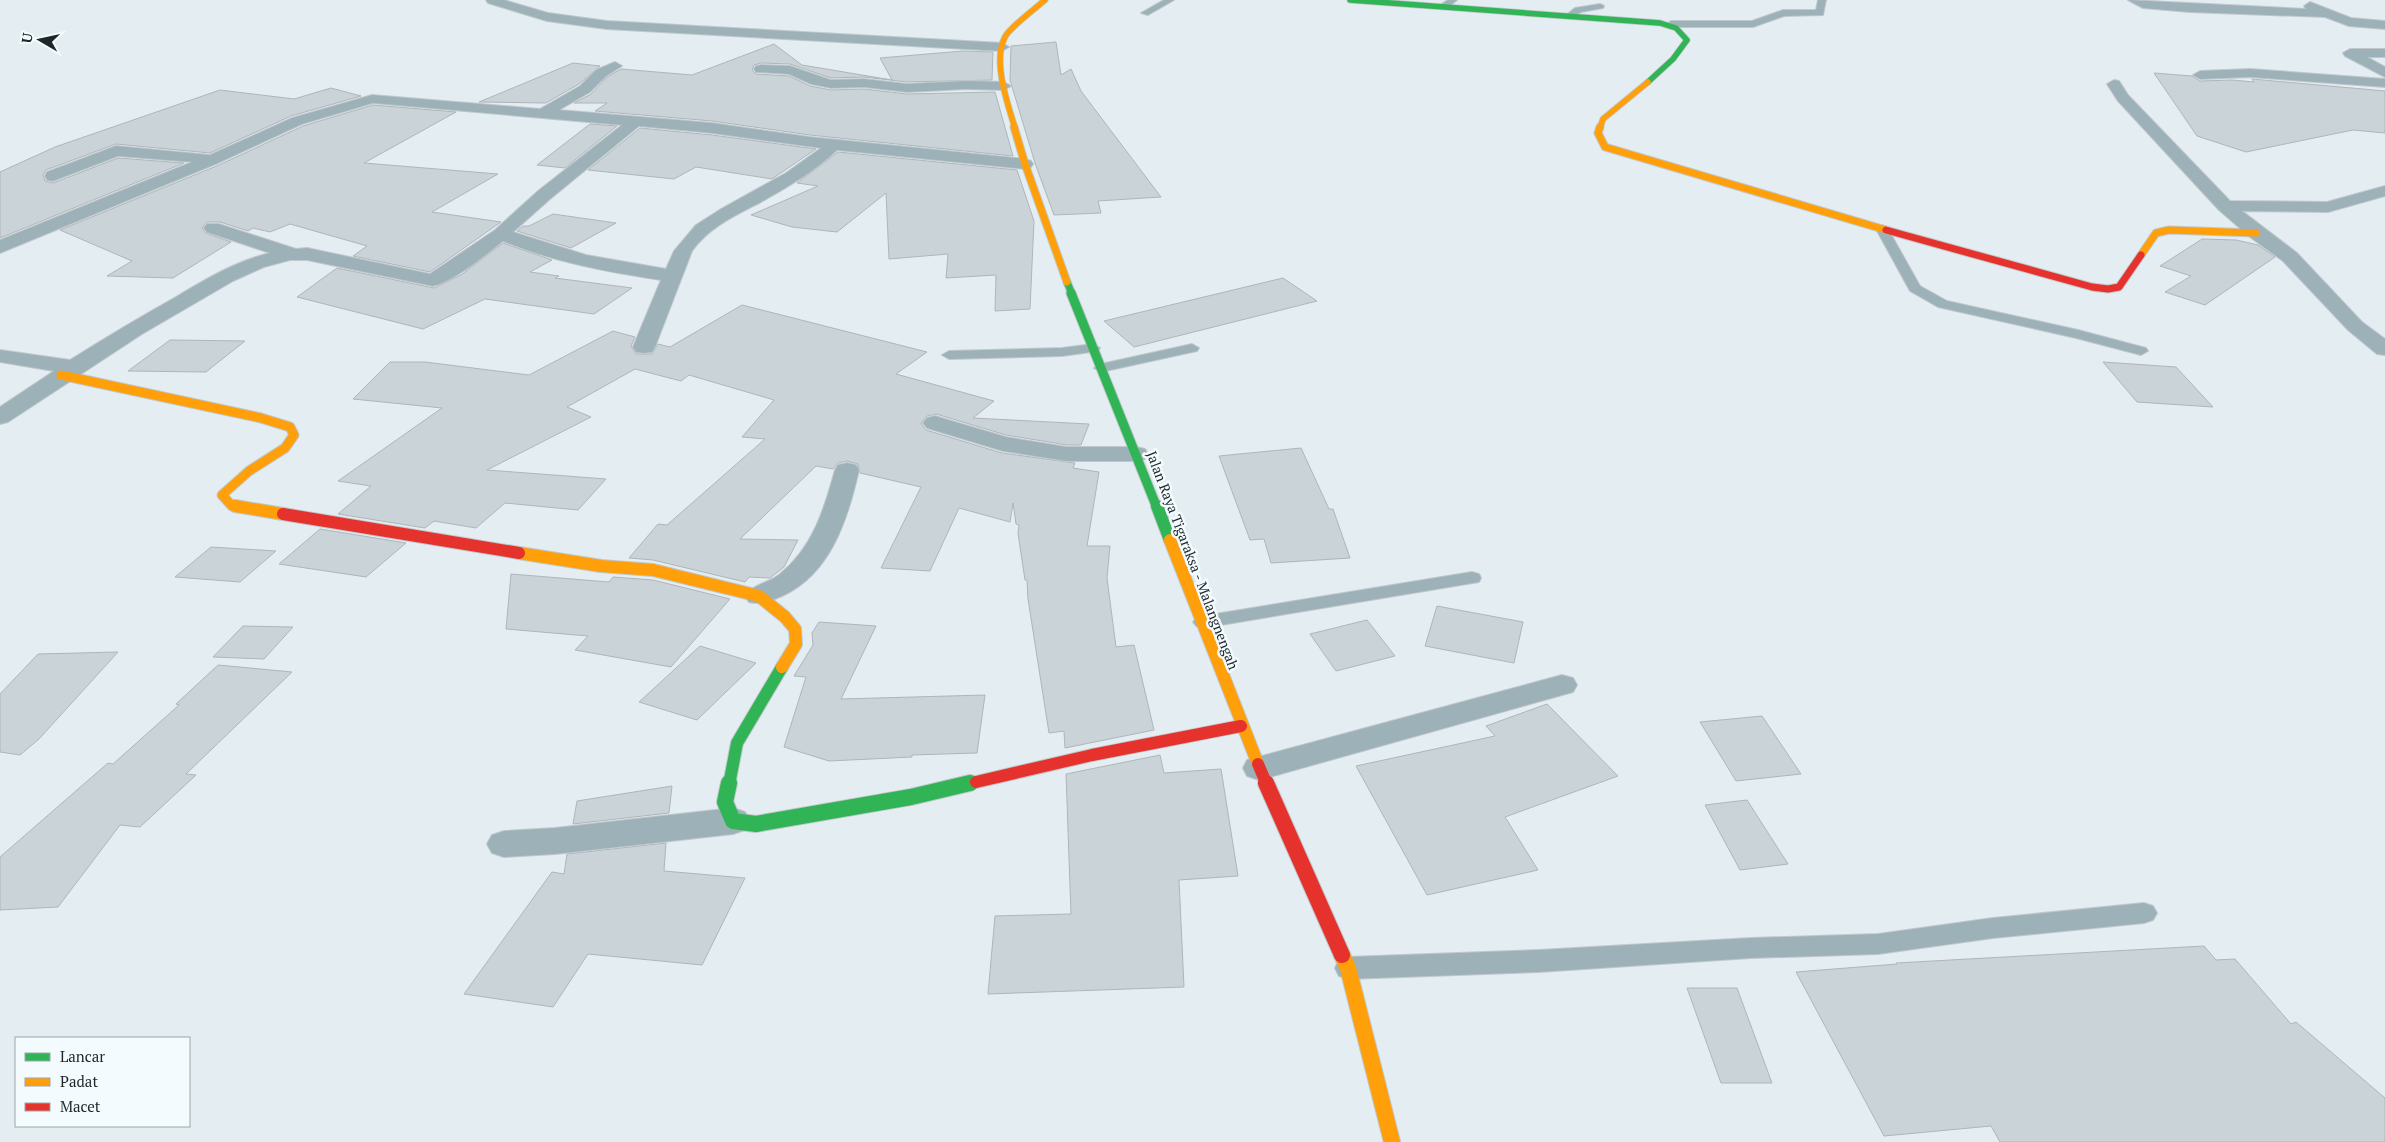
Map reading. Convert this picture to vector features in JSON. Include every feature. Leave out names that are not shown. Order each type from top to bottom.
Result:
[{"type":"street","points":[[492,0],[547,17],[607,25],[1002,46],[1006,36],[1016,24],[1045,0]]},
{"type":"street","points":[[1350,0],[1448,4],[1670,24],[1678,27],[1685,34],[1687,40],[1685,46],[1673,59],[1603,118],[1598,128],[1598,136],[1604,147],[1882,229],[2092,287],[2119,288],[2156,233],[2169,230],[2256,233]]},
{"type":"street","points":[[2134,0],[2143,4],[2190,8],[2326,13]]},
{"type":"street","points":[[2268,0],[2304,4],[2349,22],[2385,25]]},
{"type":"street","name":"Jalan Raya Tigaraksa - Malangnengah","points":[[1002,46],[1001,80],[1025,164],[1076,308],[1203,622],[1241,726],[1348,968],[1392,1142]]},
{"type":"street","points":[[2385,52],[2350,53],[2385,73]]},
{"type":"street","points":[[542,114],[585,89],[601,72],[615,66]]},
{"type":"street","points":[[761,69],[790,70],[804,74],[816,81],[832,84],[864,83],[907,88],[1004,86]]},
{"type":"street","points":[[2200,76],[2250,73],[2385,83]]},
{"type":"street","points":[[2114,84],[2123,98],[2225,206],[2256,233],[2290,257],[2354,326],[2385,349]]},
{"type":"street","points":[[0,247],[212,160],[296,120],[364,100],[385,99],[712,128],[834,144],[1025,164]]},
{"type":"street","points":[[213,228],[290,253],[307,254],[432,280],[467,259],[501,234],[544,195],[635,122]]},
{"type":"street","points":[[644,346],[657,310],[691,237],[723,214],[807,167],[834,144]]},
{"type":"street","points":[[53,176],[116,151],[212,160]]},
{"type":"street","points":[[2225,206],[2328,207],[2385,191]]},
{"type":"street","points":[[501,234],[533,248],[580,260],[674,276]]},
{"type":"street","points":[[2,413],[153,318],[233,273],[271,258],[290,253]]},
{"type":"street","points":[[0,356],[261,418],[290,428],[294,435],[285,448],[248,471],[222,495],[232,506],[602,566],[653,570],[759,596],[795,628],[796,644],[737,743],[725,802],[733,821]]},
{"type":"street","points":[[934,423],[1003,444],[1067,454],[1136,454]]},
{"type":"street","points":[[759,596],[789,582],[820,549],[836,513],[847,470]]},
{"type":"street","points":[[1259,768],[1562,685]]},
{"type":"street","points":[[504,844],[554,842],[733,821],[756,824],[911,797],[1092,755],[1241,726]]},
{"type":"lane","points":[[1145,13],[1170,0]]},
{"type":"lane","points":[[1670,24],[1753,24],[1784,13],[1820,12],[1822,0]]},
{"type":"lane","points":[[1569,16],[1578,10],[1600,6]]},
{"type":"lane","points":[[1882,229],[1914,288],[1924,296],[1944,304],[2078,334],[2141,351]]},
{"type":"lane","points":[[949,355],[1062,352],[1093,348]]},
{"type":"lane","points":[[1101,368],[1192,348]]},
{"type":"lane","points":[[1203,622],[1472,578]]},
{"type":"lane","points":[[1348,968],[1539,961],[1752,948],[1878,944],[1993,928],[2144,913]]},
{"type":"building","points":[[1056,42],[1061,75],[1071,69],[1081,91],[1161,197],[1098,201],[1101,213],[1054,215],[1035,163],[1010,80],[1011,46]]},
{"type":"building","points":[[774,44],[802,65],[892,80],[880,58],[963,51],[993,52],[992,80],[907,82],[864,77],[831,78],[790,64],[761,63],[754,65],[752,70],[756,74],[789,76],[810,86],[831,90],[864,89],[907,94],[995,92],[1013,156],[810,135],[712,121],[595,111],[607,103],[574,103],[591,94],[607,77],[621,69],[692,75]]},
{"type":"building","points":[[573,63],[600,66],[579,84],[546,103],[479,102]]},
{"type":"building","points":[[2154,73],[2192,76],[2200,81],[2232,80],[2254,82],[2252,79],[2385,91],[2385,133],[2353,130],[2246,152],[2197,136]]},
{"type":"building","points":[[331,88],[361,96],[291,116],[210,153],[116,144],[46,170],[43,175],[45,181],[53,183],[118,158],[184,163],[0,238],[0,172],[55,147],[220,90],[294,99]]},
{"type":"building","points":[[373,105],[456,112],[364,163],[498,174],[432,212],[501,222],[430,272],[353,256],[367,246],[290,224],[270,232],[253,228],[248,231],[220,222],[207,222],[202,228],[206,233],[231,242],[173,278],[107,276],[132,261],[60,230],[219,165],[303,126]]},
{"type":"building","points":[[590,124],[617,126],[565,168],[537,165]]},
{"type":"building","points":[[640,128],[712,135],[816,149],[772,179],[696,167],[674,179],[588,170]]},
{"type":"building","points":[[838,152],[1017,170],[1034,221],[1030,309],[995,311],[996,275],[946,278],[948,254],[889,259],[886,193],[837,232],[792,227],[751,215],[818,186],[797,183]]},
{"type":"building","points":[[553,214],[616,223],[571,248],[517,231],[523,226],[529,226]]},
{"type":"building","points":[[2202,239],[2236,240],[2258,245],[2275,257],[2205,305],[2165,292],[2191,276],[2160,266]]},
{"type":"building","points":[[503,243],[552,260],[530,272],[559,276],[555,278],[632,288],[594,314],[485,299],[423,329],[297,297],[337,268],[434,288],[461,275]]},
{"type":"building","points":[[1283,278],[1317,301],[1134,347],[1104,321]]},
{"type":"building","points":[[742,305],[927,352],[896,374],[994,401],[973,418],[1089,424],[1081,445],[1067,445],[1006,435],[936,414],[927,416],[921,423],[926,430],[1002,453],[1075,463],[1073,468],[1099,472],[1087,546],[1110,546],[1107,578],[1116,647],[1134,645],[1154,730],[1065,748],[1064,731],[1049,733],[1028,599],[1027,580],[1025,580],[1018,533],[1019,525],[1016,524],[1013,503],[1010,522],[959,508],[930,571],[881,568],[921,487],[860,473],[858,464],[847,461],[838,463],[833,469],[816,466],[740,539],[798,540],[784,567],[770,578],[749,577],[745,582],[653,560],[629,558],[658,524],[667,525],[765,439],[742,437],[774,400],[689,375],[681,381],[635,369],[567,407],[591,417],[487,470],[606,479],[578,510],[505,503],[476,528],[434,521],[425,528],[338,514],[371,486],[338,481],[442,408],[353,399],[390,362],[425,362],[529,375],[613,331],[635,337],[631,346],[636,354],[652,354],[658,344],[670,347]]},
{"type":"building","points":[[170,340],[245,341],[206,372],[128,371]]},
{"type":"building","points":[[2103,362],[2176,367],[2213,407],[2137,402]]},
{"type":"building","points":[[1301,448],[1329,509],[1333,509],[1350,558],[1271,563],[1264,539],[1250,540],[1219,456]]},
{"type":"building","points":[[320,529],[406,543],[366,577],[279,564]]},
{"type":"building","points":[[211,547],[276,551],[240,582],[175,577]]},
{"type":"building","points":[[511,574],[609,582],[613,577],[653,580],[730,599],[671,667],[575,650],[588,636],[506,629]]},
{"type":"building","points":[[1437,606],[1523,622],[1514,663],[1425,646]]},
{"type":"building","points":[[1367,620],[1395,656],[1336,671],[1310,634]]},
{"type":"building","points":[[819,622],[876,626],[841,699],[985,695],[977,753],[912,755],[912,757],[829,761],[784,747],[806,677],[794,676],[813,645],[812,633]]},
{"type":"building","points":[[243,626],[293,627],[264,659],[213,657]]},
{"type":"building","points":[[700,646],[756,663],[697,720],[639,702]]},
{"type":"building","points":[[118,652],[39,739],[20,755],[0,752],[0,694],[38,654]]},
{"type":"building","points":[[218,665],[292,672],[186,774],[196,775],[140,827],[120,825],[58,907],[0,910],[0,857],[108,763],[113,764],[179,705],[176,704]]},
{"type":"building","points":[[1547,704],[1618,776],[1505,817],[1538,870],[1427,895],[1356,766],[1495,736],[1486,726]]},
{"type":"building","points":[[1762,716],[1801,774],[1736,781],[1700,722]]},
{"type":"building","points":[[1160,755],[1164,773],[1221,769],[1238,876],[1179,880],[1184,987],[988,994],[995,916],[1071,914],[1066,774]]},
{"type":"building","points":[[672,786],[669,813],[573,824],[577,801]]},
{"type":"building","points":[[1747,800],[1788,864],[1740,870],[1705,805]]},
{"type":"building","points":[[666,843],[664,871],[745,878],[702,965],[588,954],[553,1007],[464,994],[552,872],[564,874],[567,854]]},
{"type":"building","points":[[2204,946],[2216,960],[2235,959],[2291,1024],[2296,1022],[2385,1098],[2385,1142],[2000,1142],[1991,1126],[1884,1136],[1796,972],[1896,963]]},
{"type":"building","points":[[1687,988],[1737,988],[1772,1083],[1721,1083]]},
{"type":"traffic: fast","points":[[1350,0],[1660,23],[1676,28],[1687,40],[1673,59],[1648,82]]},
{"type":"traffic: fast","points":[[1067,282],[1170,540]]},
{"type":"traffic: fast","points":[[782,667],[737,743],[725,802],[733,821],[756,824],[911,797],[976,782]]},
{"type":"traffic: slow","points":[[1045,0],[1005,36],[1002,47],[1001,80],[1025,164],[1067,282]]},
{"type":"traffic: slow","points":[[1648,82],[1603,119],[1598,133],[1605,147],[1886,230]]},
{"type":"traffic: slow","points":[[2141,255],[2156,233],[2169,230],[2256,233]]},
{"type":"traffic: slow","points":[[61,375],[261,418],[290,427],[294,435],[285,448],[249,471],[222,495],[232,506],[283,514]]},
{"type":"traffic: slow","points":[[1170,540],[1258,764]]},
{"type":"traffic: slow","points":[[519,553],[601,566],[653,570],[759,596],[785,617],[795,629],[796,644],[782,667]]},
{"type":"traffic: slow","points":[[1342,955],[1348,968],[1392,1142]]},
{"type":"traffic: jam","points":[[1886,230],[2092,287],[2108,289],[2119,287],[2141,255]]},
{"type":"traffic: jam","points":[[283,514],[519,553]]},
{"type":"traffic: jam","points":[[976,782],[1092,755],[1241,726]]},
{"type":"traffic: jam","points":[[1258,764],[1342,955]]}]
